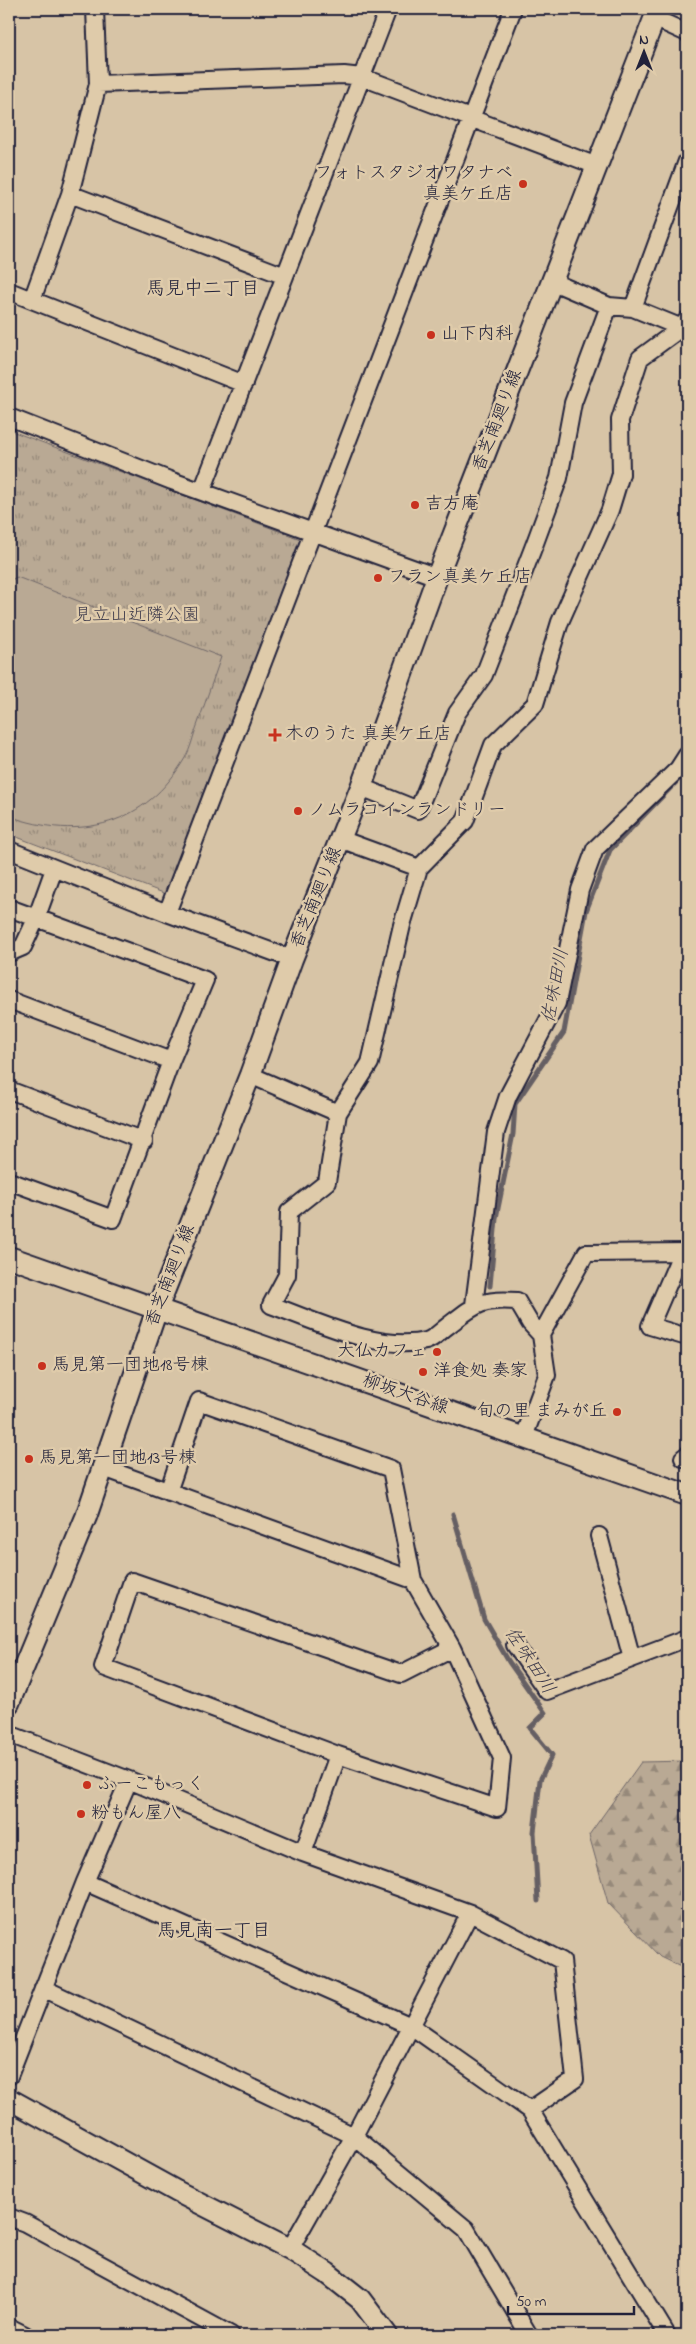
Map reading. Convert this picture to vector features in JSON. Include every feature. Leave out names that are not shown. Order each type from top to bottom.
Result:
[{"type":"street","points":[[32,300],[70,194],[98,84],[96,9]]},
{"type":"street","points":[[202,491],[388,9]]},
{"type":"street","points":[[167,913],[513,9]]},
{"type":"street","points":[[656,13],[687,33]]},
{"type":"street","name":"香芝南廻り線","points":[[9,1703],[86,1517],[101,1467],[157,1309],[250,1075],[292,959],[361,787],[437,577],[656,13]]},
{"type":"street","points":[[98,84],[344,76],[362,78],[597,166]]},
{"type":"street","points":[[633,308],[687,161]]},
{"type":"street","points":[[70,194],[285,276]]},
{"type":"street","points":[[553,282],[609,306],[633,308],[685,326]]},
{"type":"street","points":[[9,291],[244,384]]},
{"type":"street","points":[[361,787],[418,810],[457,713],[484,675],[535,543],[559,478],[573,403],[609,306]]},
{"type":"street","points":[[524,1437],[547,1375],[541,1335],[530,1323],[517,1301],[492,1299],[474,1305],[428,1341],[392,1342],[365,1339],[271,1305],[287,1274],[289,1212],[327,1182],[338,1113],[370,1063],[402,925],[419,868],[465,821],[492,745],[536,704],[560,622],[610,510],[621,474],[620,420],[640,358],[685,326]]},
{"type":"street","points":[[9,417],[202,491],[437,577]]},
{"type":"street","points":[[474,1305],[496,1132],[508,1096],[557,1003],[580,890],[595,849],[678,769],[687,755]]},
{"type":"street","points":[[340,839],[419,868]]},
{"type":"street","points":[[9,850],[167,913],[292,959]]},
{"type":"street","points":[[9,953],[23,947],[54,869]]},
{"type":"street","points":[[9,908],[205,980],[171,1061],[144,1141],[113,1220],[9,1181]]},
{"type":"street","points":[[9,1000],[171,1061]]},
{"type":"street","points":[[250,1075],[338,1113]]},
{"type":"street","points":[[9,1090],[144,1141]]},
{"type":"street","points":[[541,1335],[586,1253],[685,1252],[650,1326],[687,1337]]},
{"type":"street","name":"柳坂大谷線","points":[[9,1257],[687,1495]]},
{"type":"street","points":[[168,1492],[199,1401],[391,1469],[413,1580],[452,1648],[502,1758],[497,1808],[338,1755],[103,1667],[132,1581],[401,1674],[452,1648]]},
{"type":"street","points":[[101,1467],[413,1580]]},
{"type":"street","points":[[599,1536],[632,1659]]},
{"type":"street","points":[[515,1645],[547,1691],[687,1638]]},
{"type":"street","points":[[9,1734],[129,1780],[303,1852],[470,1913],[562,1961],[575,2078],[530,2110]]},
{"type":"street","points":[[303,1852],[338,1755]]},
{"type":"street","points":[[9,2076],[85,1882],[129,1780]]},
{"type":"street","points":[[85,1882],[411,2026],[530,2110],[667,2335]]},
{"type":"street","points":[[290,2249],[354,2136],[470,1913]]},
{"type":"street","points":[[43,1988],[354,2136],[466,2229],[529,2335]]},
{"type":"street","points":[[9,2099],[176,2190],[290,2249],[327,2273],[360,2300],[388,2335]]},
{"type":"street","points":[[9,2217],[25,2223],[231,2335]]},
{"type":"street","points":[[9,2327],[25,2335]]},
{"type":"green space","name":"見立山近隣公園","points":[[9,430],[303,540],[166,894],[9,834]]},
{"type":"green space","points":[[17,577],[221,657],[185,758],[169,781],[151,799],[131,813],[109,822],[86,827],[36,824],[9,816],[9,581]]},
{"type":"green space","points":[[687,1761],[687,1970],[660,1957],[608,1903],[589,1835],[641,1762]]},
{"type":"waterway","name":"佐味田川","points":[[490,1286],[496,1218],[513,1134],[515,1104],[564,1032],[586,911],[610,850],[687,771]]},
{"type":"waterway","name":"佐味田川","points":[[453,1514],[484,1619],[509,1662],[545,1713],[530,1728],[552,1755],[540,1780],[534,1832],[538,1901]]},
{"type":"place","name":"フォトスタジオワタナベ 真美ケ丘店","points":[[523,184]]},
{"type":"place","name":"山下内科","points":[[431,335]]},
{"type":"place","name":"吉方庵","points":[[415,505]]},
{"type":"place","name":"フラン真美ケ丘店","points":[[378,578]]},
{"type":"place","name":"木のうた 真美ケ丘店","points":[[275,735]]},
{"type":"place","name":"ノムラコインランドリー","points":[[298,811]]},
{"type":"place","name":"大仏カフェ","points":[[437,1352]]},
{"type":"place","name":"馬見第一団地18号棟","points":[[42,1366]]},
{"type":"place","name":"洋食処 奏家","points":[[423,1372]]},
{"type":"place","name":"旬の里 まみが丘","points":[[617,1412]]},
{"type":"place","name":"馬見第一団地13号棟","points":[[29,1459]]},
{"type":"place","name":"ふーこもっく","points":[[87,1785]]},
{"type":"place","name":"粉もん屋八","points":[[81,1814]]},
{"type":"district","name":"馬見中二丁目","points":[[203,289]]},
{"type":"district","name":"馬見南一丁目","points":[[214,1931]]}]
